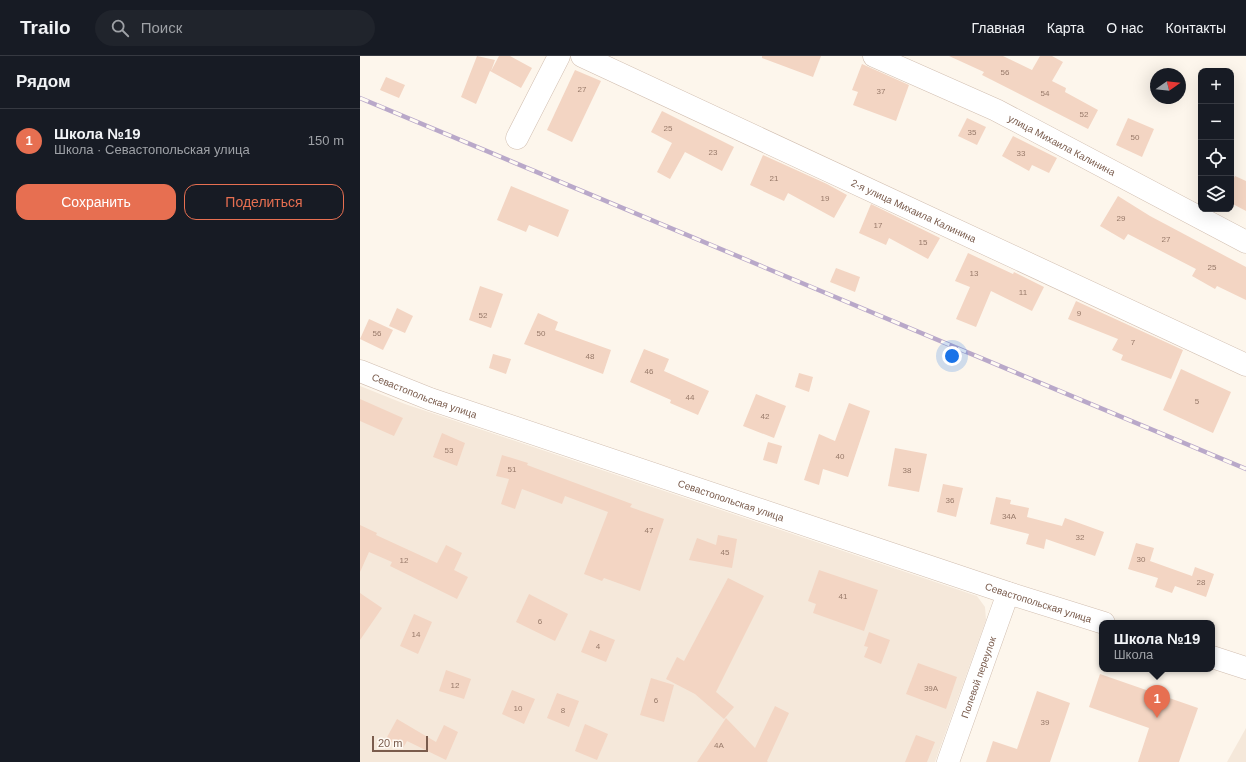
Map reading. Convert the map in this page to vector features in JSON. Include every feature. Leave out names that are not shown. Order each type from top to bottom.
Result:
[{"type":"street","points":[[517,138],[559,56]]},
{"type":"street","name":"2-я улица Михаила Калинина","points":[[582,56],[1246,365]]},
{"type":"street","name":"улица Михаила Калинина","points":[[874,56],[996,110],[1246,242]]},
{"type":"street","name":"Севастопольская улица","points":[[360,371],[430,399],[1008,593],[1099,621]]},
{"type":"street","name":"Полевой переулок","points":[[948,762],[1008,593]]},
{"type":"street","points":[[1215,658],[1246,668]]},
{"type":"shaded area","points":[[360,386],[405,404],[977,596],[985,607],[986,620],[935,762],[360,762]]},
{"type":"shaded area","points":[[1246,728],[1246,762],[1227,762]]},
{"type":"building","points":[[477,56],[495,60],[491,71],[499,56],[510,56],[532,68],[521,88],[490,71],[476,104],[461,97]]},
{"type":"building","points":[[762,56],[821,56],[813,77],[762,58]]},
{"type":"building","points":[[949,56],[1003,56],[1032,70],[1040,56],[1052,56],[1063,62],[1052,81],[1066,88],[1065,92],[1098,110],[1088,129],[982,75],[984,72]]},
{"type":"building","points":[[862,64],[909,85],[896,121],[853,105],[858,92],[852,90]]},
{"type":"building","points":[[575,70],[601,81],[572,142],[547,130]]},
{"type":"building","points":[[386,77],[405,85],[399,98],[380,90]]},
{"type":"building","points":[[662,111],[734,147],[722,171],[685,152],[670,179],[657,172],[672,143],[651,132]]},
{"type":"building","points":[[967,118],[986,127],[977,145],[958,136]]},
{"type":"building","points":[[1128,118],[1154,129],[1142,157],[1116,145]]},
{"type":"building","points":[[1013,136],[1057,158],[1049,173],[1032,165],[1029,171],[1002,156]]},
{"type":"building","points":[[763,155],[827,184],[847,195],[834,218],[788,193],[784,201],[750,185]]},
{"type":"building","points":[[1235,176],[1246,181],[1246,211],[1234,205]]},
{"type":"building","points":[[511,186],[569,210],[558,237],[529,225],[526,232],[497,220]]},
{"type":"building","points":[[1118,196],[1150,216],[1246,267],[1246,300],[1217,286],[1215,289],[1192,276],[1196,269],[1128,234],[1124,240],[1100,226]]},
{"type":"building","points":[[871,204],[940,238],[928,259],[889,238],[886,245],[859,233]]},
{"type":"building","points":[[968,253],[1013,274],[1014,272],[1044,287],[1032,311],[991,291],[976,327],[956,319],[970,287],[955,281]]},
{"type":"building","points":[[836,268],[860,277],[855,292],[830,282]]},
{"type":"building","points":[[480,286],[503,294],[491,328],[469,320]]},
{"type":"building","points":[[1076,301],[1183,350],[1171,379],[1121,360],[1123,355],[1112,350],[1118,339],[1068,319]]},
{"type":"building","points":[[397,308],[413,316],[405,333],[389,326]]},
{"type":"building","points":[[538,313],[558,322],[555,330],[611,350],[603,374],[524,344]]},
{"type":"building","points":[[369,319],[393,330],[383,350],[360,339]]},
{"type":"building","points":[[644,349],[669,359],[664,371],[709,391],[698,415],[670,403],[671,400],[630,382]]},
{"type":"building","points":[[493,354],[511,359],[506,374],[489,368]]},
{"type":"building","points":[[1181,369],[1231,392],[1213,433],[1163,410]]},
{"type":"building","points":[[799,373],[813,377],[809,392],[795,387]]},
{"type":"building","points":[[756,394],[786,406],[774,438],[743,426]]},
{"type":"building","points":[[360,399],[403,418],[394,436],[360,421]]},
{"type":"building","points":[[849,403],[870,411],[848,477],[823,469],[819,485],[804,480],[819,434],[835,441]]},
{"type":"building","points":[[442,433],[465,443],[457,466],[433,457]]},
{"type":"building","points":[[768,442],[782,446],[777,464],[763,460]]},
{"type":"building","points":[[895,448],[927,454],[919,492],[888,486]]},
{"type":"building","points":[[502,455],[528,463],[527,465],[632,504],[630,507],[664,519],[640,591],[604,578],[602,581],[584,574],[608,512],[565,496],[562,504],[522,489],[515,509],[501,504],[509,479],[496,476]]},
{"type":"building","points":[[943,484],[963,488],[956,517],[937,512]]},
{"type":"building","points":[[996,497],[1011,500],[1010,504],[1029,508],[1027,517],[1062,526],[1065,518],[1104,532],[1095,556],[1046,539],[1044,549],[1026,544],[1029,534],[990,524]]},
{"type":"building","points":[[360,525],[377,533],[376,535],[437,563],[446,545],[462,553],[454,570],[468,577],[457,599],[390,566],[392,562],[369,552],[360,572]]},
{"type":"building","points":[[718,535],[737,539],[732,568],[689,560],[697,538],[716,545]]},
{"type":"building","points":[[1136,543],[1154,548],[1150,561],[1192,576],[1195,567],[1214,574],[1206,597],[1175,586],[1172,593],[1155,587],[1158,578],[1128,569]]},
{"type":"building","points":[[819,570],[878,590],[864,631],[813,613],[816,604],[808,601]]},
{"type":"building","points":[[728,578],[764,596],[716,692],[734,707],[724,719],[695,694],[666,679],[677,657],[684,661]]},
{"type":"building","points":[[360,593],[382,608],[360,640]]},
{"type":"building","points":[[529,594],[568,614],[555,641],[516,622]]},
{"type":"building","points":[[414,614],[432,622],[418,654],[400,646]]},
{"type":"building","points":[[590,630],[615,640],[606,662],[581,652]]},
{"type":"building","points":[[869,632],[890,640],[881,664],[864,657],[868,647],[864,646]]},
{"type":"building","points":[[918,663],[957,677],[946,709],[906,694]]},
{"type":"building","points":[[446,670],[471,679],[464,699],[439,691]]},
{"type":"building","points":[[1100,674],[1198,708],[1179,762],[1138,762],[1149,728],[1089,707]]},
{"type":"building","points":[[651,678],[674,685],[664,722],[640,715]]},
{"type":"building","points":[[512,690],[535,699],[524,724],[502,714]]},
{"type":"building","points":[[1037,691],[1070,703],[1050,762],[986,762],[993,741],[1017,749]]},
{"type":"building","points":[[557,693],[579,701],[569,727],[547,718]]},
{"type":"building","points":[[775,706],[789,713],[767,761],[768,762],[697,762],[726,718],[755,748]]},
{"type":"building","points":[[397,719],[436,742],[444,725],[458,732],[446,760],[407,741],[403,748],[386,739]]},
{"type":"building","points":[[585,724],[608,734],[597,760],[575,751]]},
{"type":"building","points":[[916,735],[935,742],[927,762],[905,762]]},
{"type":"railway","points":[[360,98],[1246,469]]},
{"type":"place","name":"Школа №19","points":[[1157,718]]}]
